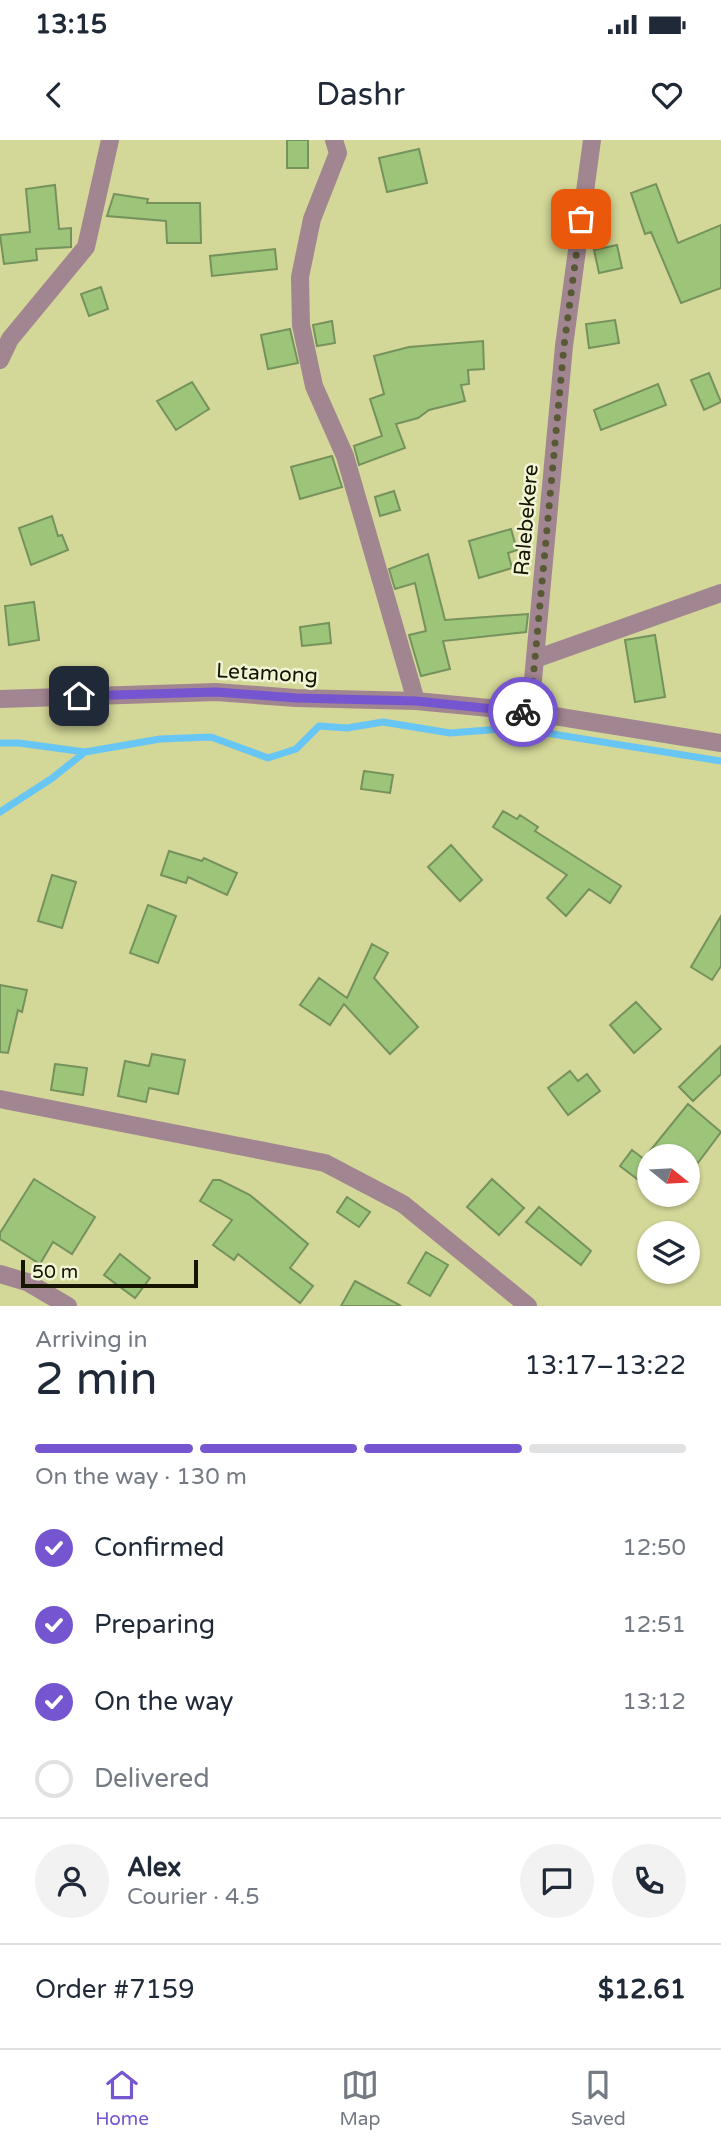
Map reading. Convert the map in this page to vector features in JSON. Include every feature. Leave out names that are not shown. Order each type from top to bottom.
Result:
[{"type":"street","points":[[0,360],[10,339],[86,247],[110,140]]},
{"type":"street","points":[[334,140],[338,153],[312,219],[300,277],[301,325],[314,386],[345,456],[416,701]]},
{"type":"street","name":"Ralebekere","points":[[530,712],[538,658],[564,346],[593,140]]},
{"type":"street","points":[[538,658],[721,593]]},
{"type":"street","name":"Letamong","points":[[0,699],[216,692],[296,698],[416,701],[530,712]]},
{"type":"street","points":[[530,712],[721,743]]},
{"type":"street","points":[[0,1099],[325,1163],[403,1204],[528,1306]]},
{"type":"street","points":[[0,1274],[27,1282],[68,1306]]},
{"type":"building","points":[[287,140],[308,140],[308,168],[287,168]]},
{"type":"building","points":[[419,149],[427,183],[387,192],[379,158]]},
{"type":"building","points":[[656,184],[678,243],[721,225],[721,288],[681,303],[651,232],[645,234],[631,193]]},
{"type":"building","points":[[55,185],[59,229],[71,228],[71,247],[36,249],[37,260],[4,264],[0,235],[30,232],[26,189]]},
{"type":"building","points":[[114,194],[148,199],[147,203],[200,203],[201,243],[167,243],[166,221],[107,216]]},
{"type":"building","points":[[617,245],[622,268],[599,273],[594,250]]},
{"type":"building","points":[[275,249],[277,269],[212,276],[210,256]]},
{"type":"building","points":[[101,287],[108,309],[89,316],[81,294]]},
{"type":"building","points":[[615,320],[619,343],[589,348],[586,324]]},
{"type":"building","points":[[332,321],[335,343],[317,346],[313,325]]},
{"type":"building","points":[[290,329],[298,363],[268,369],[261,335]]},
{"type":"building","points":[[483,341],[484,369],[468,370],[469,384],[461,385],[465,401],[429,410],[418,418],[396,424],[405,448],[359,465],[354,446],[382,436],[370,399],[384,394],[374,356],[409,347]]},
{"type":"building","points":[[709,373],[721,402],[704,410],[691,380]]},
{"type":"building","points":[[192,382],[209,409],[176,430],[157,401]]},
{"type":"building","points":[[658,384],[666,405],[601,430],[594,410]]},
{"type":"building","points":[[332,456],[342,487],[300,499],[291,467]]},
{"type":"building","points":[[394,491],[400,510],[380,516],[375,497]]},
{"type":"building","points":[[52,516],[58,536],[62,535],[68,550],[31,565],[19,528]]},
{"type":"building","points":[[511,529],[517,550],[508,553],[512,568],[479,578],[469,541]]},
{"type":"building","points":[[428,554],[445,620],[528,614],[526,632],[443,641],[450,669],[421,676],[409,635],[426,631],[415,583],[395,589],[389,569]]},
{"type":"building","points":[[34,602],[39,640],[9,645],[5,606]]},
{"type":"building","points":[[329,623],[331,643],[302,646],[300,627]]},
{"type":"building","points":[[655,635],[665,697],[635,702],[625,640]]},
{"type":"building","points":[[364,771],[393,775],[390,793],[361,789]]},
{"type":"building","points":[[503,811],[517,819],[520,815],[538,827],[535,831],[621,886],[610,903],[589,889],[566,916],[547,898],[567,875],[493,827]]},
{"type":"building","points":[[451,845],[482,880],[460,901],[428,867]]},
{"type":"building","points":[[169,851],[202,861],[204,858],[237,873],[227,895],[188,877],[186,883],[161,875]]},
{"type":"building","points":[[52,875],[76,882],[62,928],[38,921]]},
{"type":"building","points":[[148,905],[176,916],[158,963],[130,953]]},
{"type":"building","points":[[721,916],[721,966],[712,980],[691,967]]},
{"type":"building","points":[[372,944],[388,953],[374,978],[418,1027],[390,1054],[344,1004],[330,1025],[300,1005],[319,978],[347,998]]},
{"type":"building","points":[[0,985],[27,990],[22,1012],[18,1010],[8,1053],[0,1052]]},
{"type":"building","points":[[636,1002],[661,1029],[634,1053],[610,1025]]},
{"type":"building","points":[[721,1046],[721,1074],[693,1101],[679,1087]]},
{"type":"building","points":[[152,1054],[185,1060],[178,1094],[149,1088],[146,1102],[118,1096],[125,1061],[149,1066]]},
{"type":"building","points":[[55,1064],[87,1068],[83,1095],[51,1090]]},
{"type":"building","points":[[570,1071],[578,1081],[587,1074],[600,1091],[568,1115],[548,1088]]},
{"type":"building","points":[[688,1104],[721,1132],[700,1160],[700,1144],[656,1144]]},
{"type":"building","points":[[632,1150],[637,1154],[637,1179],[620,1166]]},
{"type":"building","points":[[34,1179],[95,1217],[72,1254],[53,1242],[40,1264],[0,1239],[0,1233]]},
{"type":"building","points":[[492,1179],[524,1208],[499,1235],[467,1207]]},
{"type":"building","points":[[213,1180],[220,1180],[250,1195],[308,1244],[290,1268],[313,1286],[300,1303],[238,1254],[234,1260],[213,1245],[232,1220],[200,1201]]},
{"type":"building","points":[[347,1197],[370,1212],[359,1227],[337,1212]]},
{"type":"building","points":[[539,1207],[591,1251],[581,1265],[526,1222]]},
{"type":"building","points":[[426,1252],[448,1265],[430,1296],[408,1283]]},
{"type":"building","points":[[120,1254],[150,1278],[135,1298],[104,1275]]},
{"type":"building","points":[[355,1281],[401,1306],[341,1306]]},
{"type":"waterway","points":[[0,743],[85,752],[160,739],[211,737],[268,758],[296,749],[319,726],[347,728],[383,722],[450,733],[515,728],[721,761]]},
{"type":"waterway","points":[[0,812],[51,779],[85,752]]},
{"type":"way so far","points":[[523,712],[530,712],[538,658],[564,346],[581,219]]},
{"type":"route","points":[[79,696],[216,692],[296,698],[416,701],[523,712]]}]
